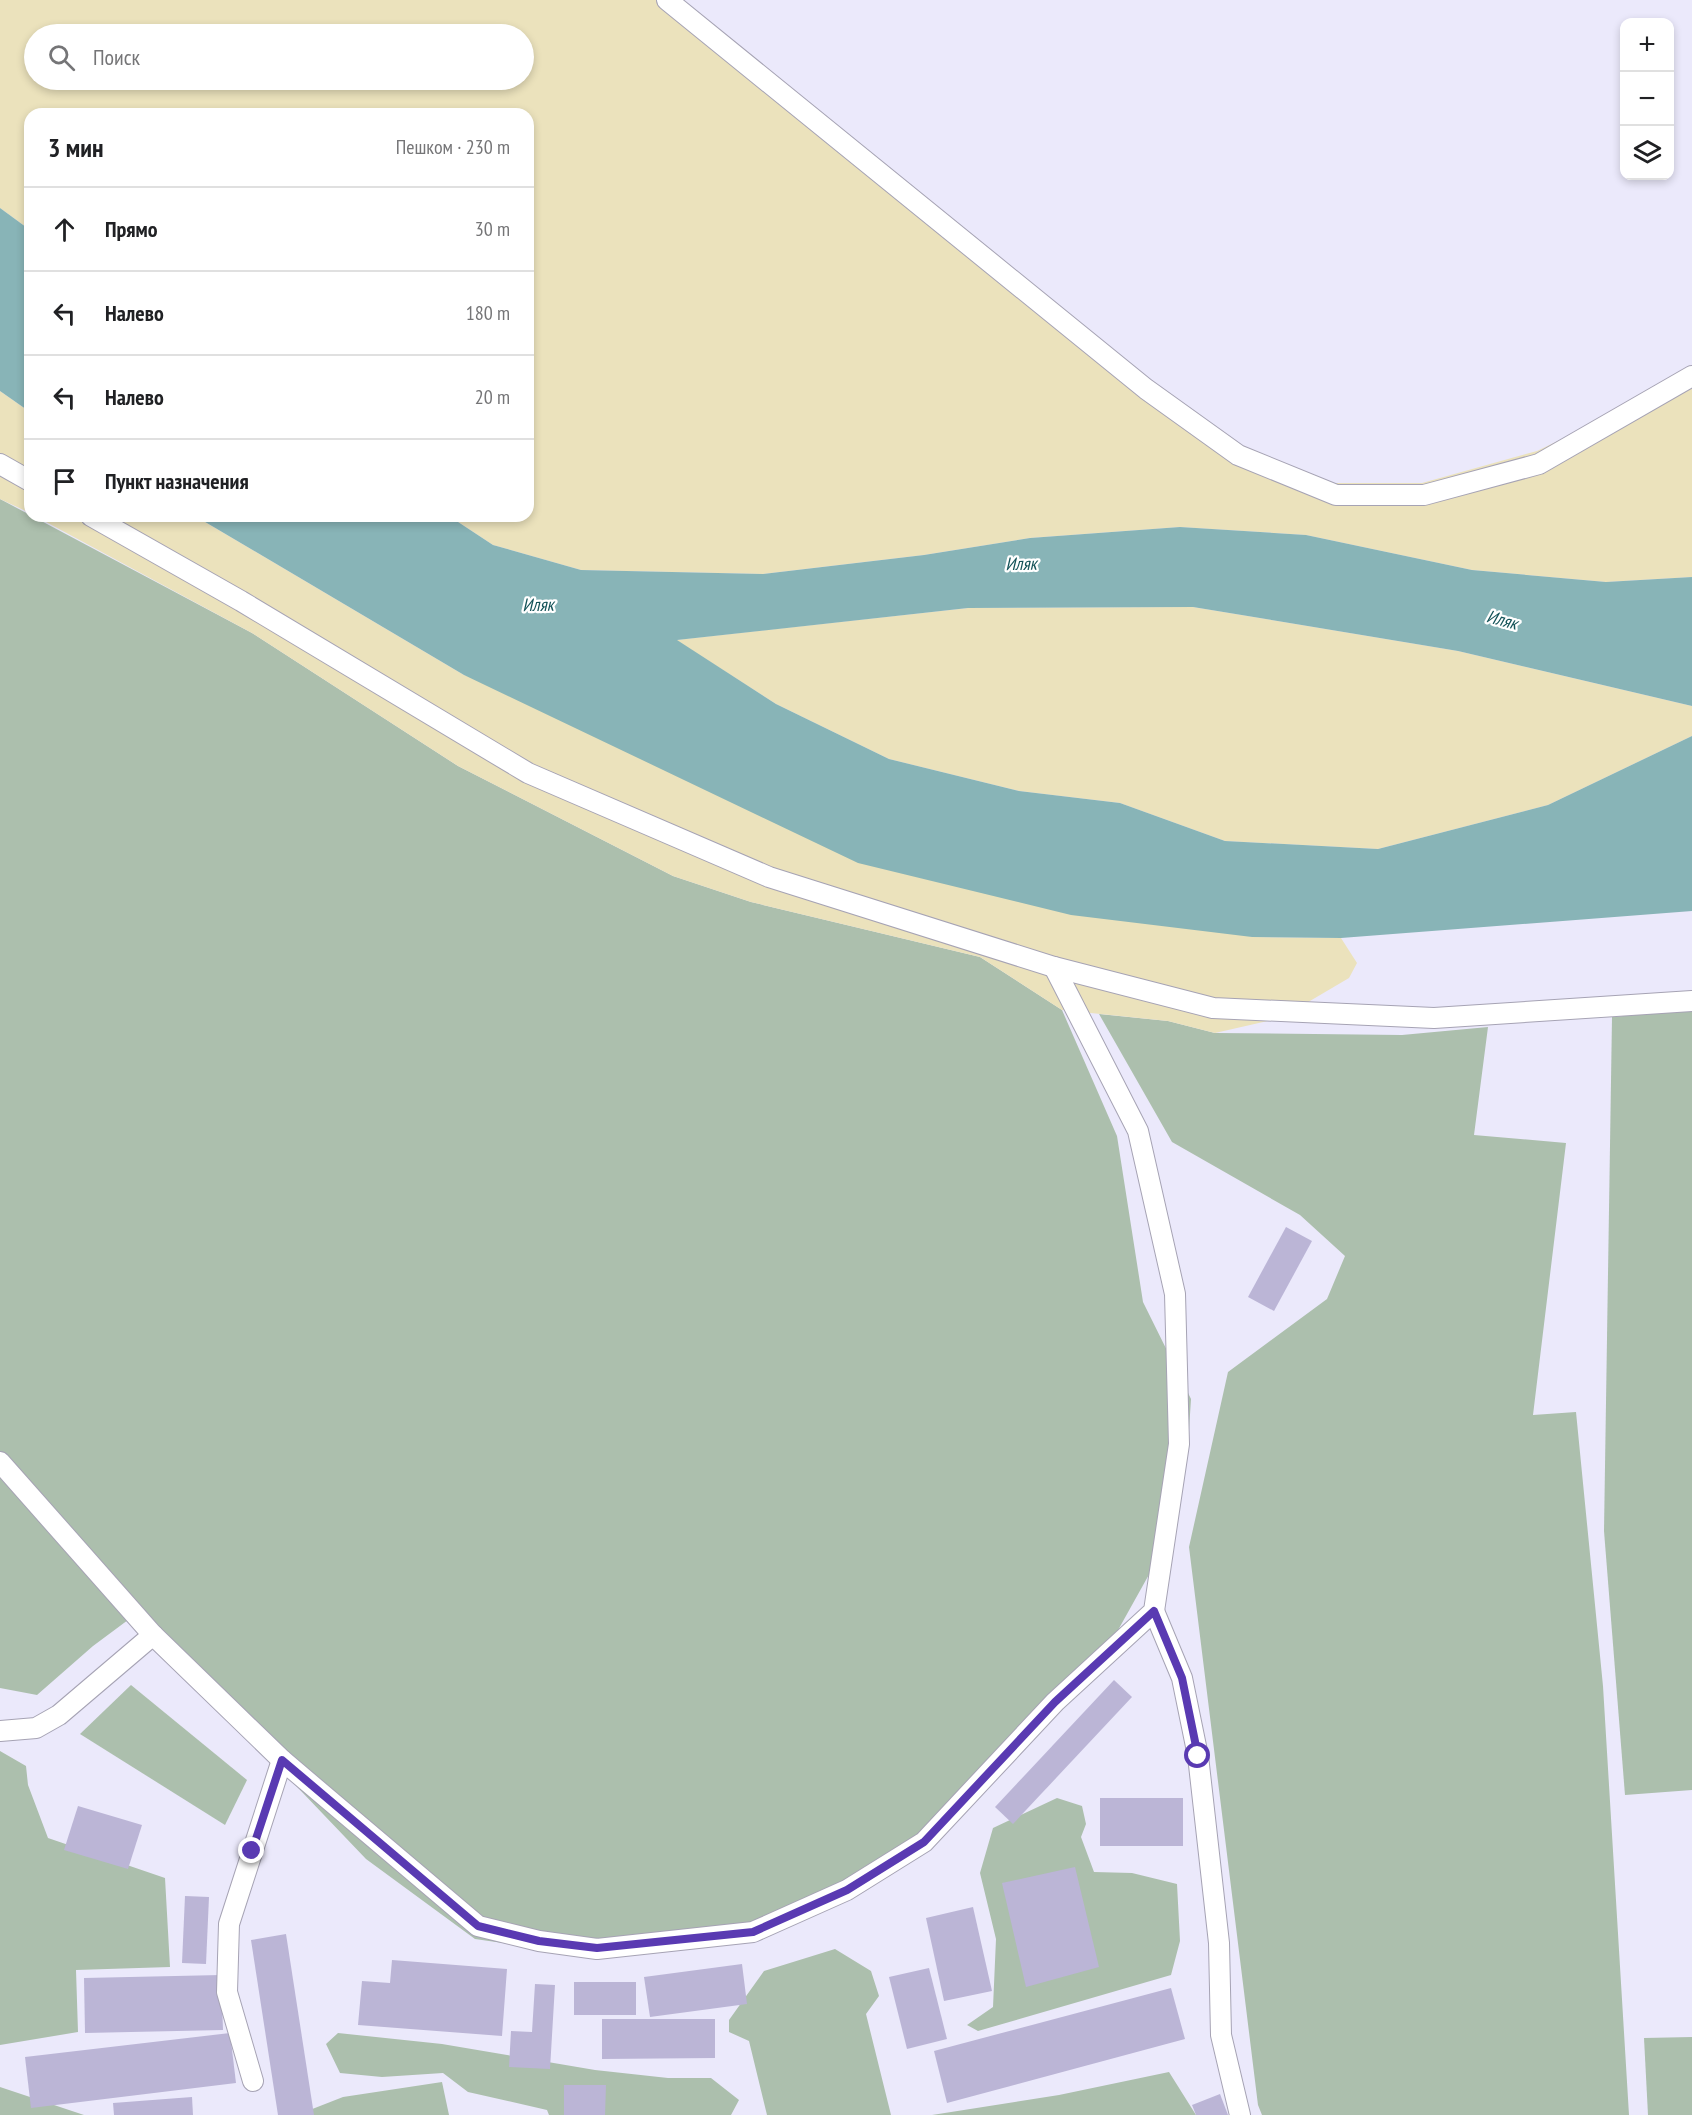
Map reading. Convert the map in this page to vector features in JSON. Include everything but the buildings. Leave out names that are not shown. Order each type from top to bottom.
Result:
[{"type":"lane","points":[[666,0],[1146,389],[1238,455],[1336,495],[1424,495],[1539,464],[1692,375]]},
{"type":"lane","points":[[0,464],[24,478]]},
{"type":"lane","points":[[102,522],[241,601],[528,773],[769,877],[1054,967],[1213,1008],[1434,1018],[1692,1001]]},
{"type":"lane","points":[[1054,967],[1138,1131],[1175,1294],[1179,1444],[1154,1611],[1182,1678],[1198,1756],[1219,1943],[1221,2035],[1240,2115]]},
{"type":"lane","points":[[0,1462],[153,1635],[282,1760],[478,1926],[539,1941],[597,1948],[753,1932],[847,1890],[924,1842],[1055,1702],[1154,1611]]},
{"type":"lane","points":[[0,1731],[36,1728],[59,1715],[153,1635]]},
{"type":"lane","points":[[253,2081],[227,1992],[229,1924],[282,1760]]},
{"type":"shaded area","points":[[0,499],[24,512],[24,522],[43,522],[252,633],[458,766],[673,876],[751,902],[980,957],[1062,1010],[1117,1136],[1143,1302],[1191,1399],[1187,1461],[1156,1562],[1098,1666],[909,1860],[784,1925],[595,1956],[475,1939],[366,1859],[217,1703],[128,1620],[93,1646],[37,1695],[0,1688]]},
{"type":"shaded area","points":[[1692,1010],[1692,1790],[1625,1795],[1604,1531],[1612,1017]]},
{"type":"shaded area","points":[[1099,1014],[1168,1021],[1215,1033],[1402,1035],[1488,1027],[1474,1135],[1566,1143],[1533,1415],[1576,1412],[1603,1686],[1629,2115],[1262,2115],[1258,2105],[1189,1547],[1228,1372],[1327,1299],[1345,1256],[1300,1215],[1172,1142]]},
{"type":"shaded area","points":[[131,1685],[247,1780],[225,1825],[80,1734]]},
{"type":"shaded area","points":[[0,1751],[26,1766],[28,1785],[48,1838],[165,1878],[170,1967],[76,1970],[78,2032],[0,2045]]},
{"type":"shaded area","points":[[1057,1798],[1082,1806],[1086,1824],[1081,1837],[1094,1872],[1132,1873],[1177,1884],[1180,1941],[1171,1975],[978,2031],[967,2025],[993,2007],[996,1939],[980,1873],[993,1828]]},
{"type":"shaded area","points":[[835,1949],[871,1971],[879,1996],[866,2014],[891,2115],[767,2115],[749,2041],[729,2032],[729,2020],[764,1971]]},
{"type":"shaded area","points":[[338,2033],[442,2044],[595,2070],[668,2078],[711,2078],[739,2100],[731,2115],[549,2115],[547,2110],[468,2092],[443,2073],[382,2077],[340,2073],[326,2044]]},
{"type":"shaded area","points":[[1692,2037],[1692,2115],[1648,2115],[1644,2038]]},
{"type":"shaded area","points":[[1169,2072],[1196,2115],[932,2115],[1059,2095]]},
{"type":"shaded area","points":[[442,2082],[449,2115],[297,2115],[343,2097]]},
{"type":"shaded area","points":[[0,2087],[84,2115],[0,2115]]},
{"type":"sand","points":[[0,0],[679,0],[1143,377],[1236,443],[1333,483],[1422,483],[1537,451],[1692,376],[1692,577],[1606,582],[1472,570],[1306,535],[1180,527],[1030,538],[924,555],[763,574],[581,570],[493,545],[458,522],[534,522],[534,108],[24,108],[24,226],[0,208]]},
{"type":"sand","points":[[0,391],[24,408],[24,510],[0,499]]},
{"type":"sand","points":[[46,522],[205,522],[464,675],[1252,937],[1341,938],[1357,963],[1349,978],[1281,1018],[1215,1033],[1168,1021],[1062,1010],[980,957],[751,902],[673,876],[458,766],[252,633]]},
{"type":"sand","points":[[1193,607],[1458,651],[1692,706],[1692,736],[1548,805],[1378,849],[1225,841],[1120,803],[1019,791],[889,759],[776,704],[676,640],[968,608]]},
{"type":"water","points":[[0,208],[24,226],[24,408],[0,391]]},
{"type":"water","name":"Иляк","points":[[205,522],[458,522],[493,545],[581,570],[763,574],[924,555],[1030,538],[1180,527],[1306,535],[1472,570],[1606,582],[1692,577],[1692,706],[1458,651],[1193,607],[968,608],[677,640],[776,704],[889,759],[1019,791],[1120,803],[1225,841],[1378,849],[1548,805],[1692,736],[1692,911],[1341,938],[1252,937],[1071,915],[858,863],[464,675]]},
{"type":"route","points":[[252,1851],[282,1760],[478,1926],[539,1941],[597,1948],[753,1932],[847,1890],[924,1842],[1055,1702],[1154,1611],[1182,1678],[1198,1756]]}]
